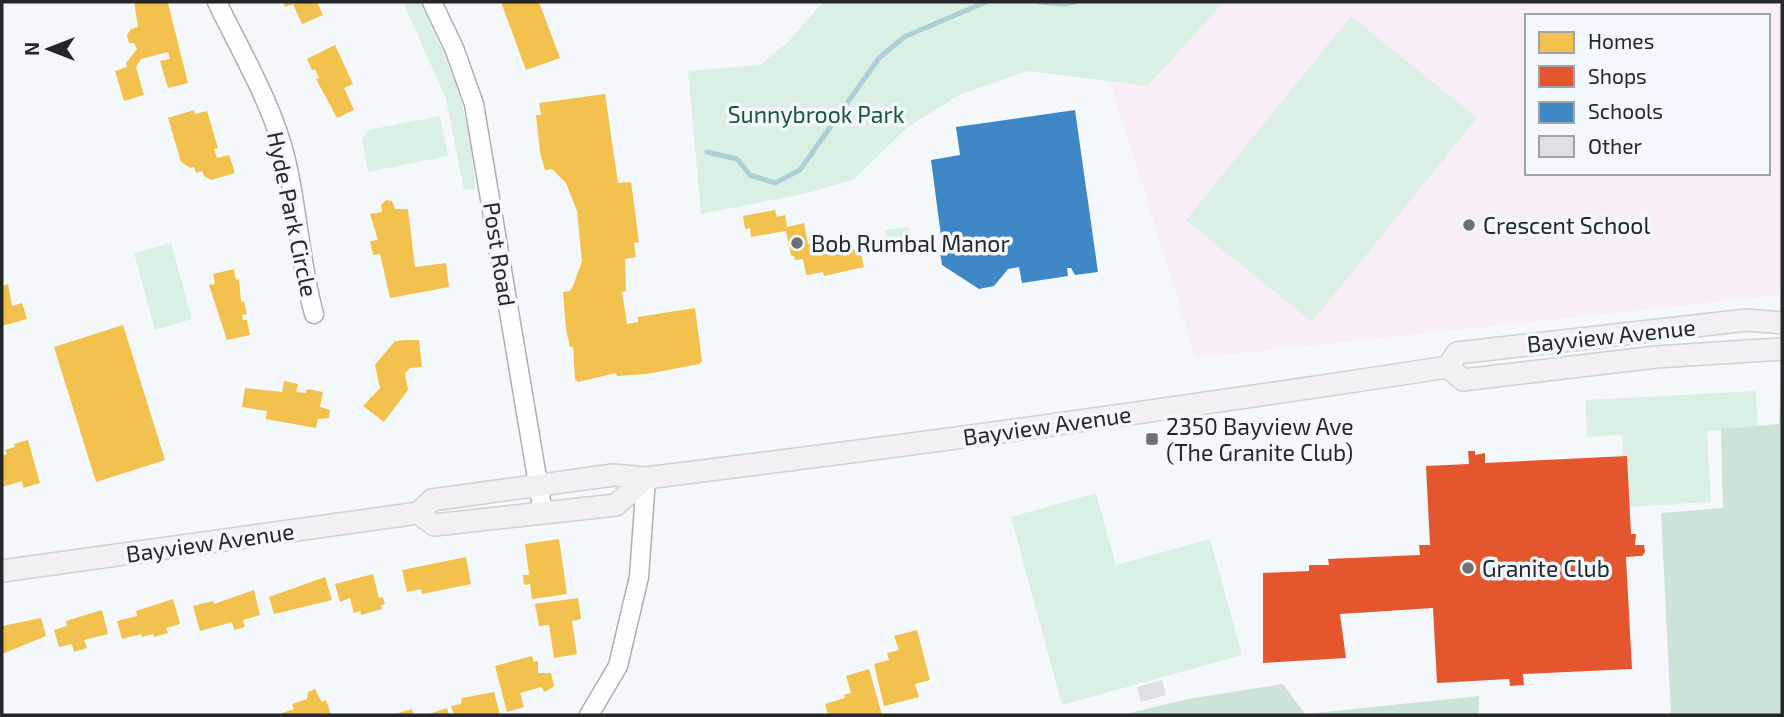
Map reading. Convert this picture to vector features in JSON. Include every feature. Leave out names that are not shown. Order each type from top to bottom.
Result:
[{"type":"main road","name":"Bayview Avenue","points":[[2,571],[418,513],[432,500],[613,475],[646,478],[1001,433],[1448,366],[1457,353],[1747,320],[1782,323]]},
{"type":"main road","name":"Bayview Avenue","points":[[1448,366],[1463,380],[1656,357],[1782,349]]},
{"type":"main road","name":"Bayview Avenue","points":[[418,513],[434,525],[616,505],[646,478]]},
{"type":"street","name":"Hyde Park Circle","points":[[216,2],[275,123],[314,314]]},
{"type":"street","name":"Post Road","points":[[432,2],[454,48],[474,104],[543,513]]},
{"type":"street","points":[[589,715],[618,666],[639,577],[646,478]]},
{"type":"shaded area","name":"Crescent School","points":[[1224,2],[1782,2],[1782,295],[1196,358],[1110,81],[1148,86]]},
{"type":"green space","points":[[403,2],[420,2],[451,71],[465,114],[475,189],[464,190],[446,99]]},
{"type":"green space","name":"Sunnybrook Park","points":[[823,2],[1224,2],[1148,86],[1028,71],[961,94],[908,127],[854,179],[808,193],[701,214],[688,71],[760,65],[787,43]]},
{"type":"green space","points":[[1351,16],[1477,118],[1312,322],[1186,220]]},
{"type":"green space","points":[[440,116],[448,156],[368,172],[362,140],[368,130]]},
{"type":"green space","points":[[909,227],[911,250],[888,253],[885,230]]},
{"type":"green space","points":[[171,243],[192,319],[155,330],[134,253]]},
{"type":"green space","points":[[1781,370],[1782,715],[1671,715],[1661,513],[1723,508],[1721,429],[1779,424]]},
{"type":"green space","points":[[1756,391],[1758,427],[1707,431],[1711,502],[1626,507],[1622,435],[1587,437],[1585,400]]},
{"type":"green space","points":[[1096,493],[1116,565],[1210,539],[1242,655],[1062,705],[1011,517]]},
{"type":"green space","points":[[1283,684],[1305,714],[1479,696],[1479,715],[1121,715],[1188,699]]},
{"type":"building: Homes","points":[[134,2],[168,3],[188,83],[168,88],[160,61],[170,59],[168,52],[141,59],[136,67],[144,95],[124,101],[115,71],[127,67],[126,63],[137,49],[134,43],[129,43],[127,35],[131,29],[138,27]]},
{"type":"building: Homes","points":[[283,2],[317,2],[323,15],[302,24],[293,4],[285,7]]},
{"type":"building: Homes","points":[[501,2],[539,2],[560,58],[526,70]]},
{"type":"building: Homes","points":[[335,45],[353,84],[344,88],[354,110],[337,118],[316,79],[319,78],[315,69],[312,70],[307,59]]},
{"type":"building: Homes","points":[[605,94],[618,183],[631,182],[639,242],[634,243],[636,257],[625,259],[626,291],[622,292],[627,324],[638,322],[638,317],[695,308],[702,361],[699,364],[647,374],[617,376],[616,373],[578,382],[575,379],[573,347],[570,347],[566,329],[563,292],[570,291],[582,261],[577,211],[566,183],[552,169],[545,170],[536,115],[541,115],[539,103]]},
{"type":"building: Homes","points":[[194,110],[195,114],[207,111],[218,148],[214,149],[217,158],[229,155],[235,173],[211,180],[204,176],[202,171],[196,173],[194,167],[190,168],[181,162],[168,118]]},
{"type":"building: Homes","points":[[386,200],[392,201],[395,209],[408,209],[415,267],[446,263],[449,287],[390,298],[380,254],[373,255],[370,241],[378,240],[370,214],[382,212],[381,205]]},
{"type":"building: Homes","name":"Bob Rumbal Manor","points":[[775,210],[777,217],[785,215],[787,227],[804,223],[808,244],[834,237],[837,250],[860,249],[864,267],[824,276],[823,272],[806,275],[803,259],[795,260],[794,256],[791,256],[786,231],[751,237],[750,228],[745,229],[743,216]]},
{"type":"building: Homes","points":[[234,269],[236,280],[239,279],[241,302],[244,301],[247,314],[242,315],[243,320],[247,320],[250,335],[227,340],[209,285],[215,284],[213,274]]},
{"type":"building: Homes","points":[[8,284],[12,306],[22,303],[27,319],[2,326],[2,286]]},
{"type":"building: Homes","points":[[123,325],[165,460],[96,482],[54,347]]},
{"type":"building: Homes","points":[[419,340],[422,367],[410,368],[405,373],[408,390],[384,422],[363,406],[380,388],[375,365],[395,341]]},
{"type":"building: Homes","points":[[284,381],[298,384],[296,392],[306,393],[307,389],[323,392],[320,407],[330,410],[329,418],[318,419],[316,428],[266,419],[267,411],[242,407],[245,388],[282,392]]},
{"type":"building: Homes","points":[[28,440],[40,483],[23,488],[22,481],[2,487],[2,456],[7,454],[5,450]]},
{"type":"building: Homes","points":[[559,539],[567,594],[532,599],[530,584],[524,585],[523,575],[529,575],[525,544]]},
{"type":"building: Homes","points":[[466,557],[471,584],[422,594],[421,589],[407,592],[402,570]]},
{"type":"building: Homes","points":[[373,574],[379,598],[383,597],[385,604],[381,605],[382,609],[361,615],[360,611],[354,613],[350,598],[340,602],[335,584]]},
{"type":"building: Homes","points":[[325,577],[332,600],[274,614],[269,597]]},
{"type":"building: Homes","points":[[254,590],[260,615],[243,620],[245,627],[234,630],[232,622],[200,631],[193,606],[213,601],[214,604]]},
{"type":"building: Homes","points":[[578,598],[581,619],[572,621],[577,654],[554,658],[549,625],[539,626],[535,604]]},
{"type":"building: Homes","points":[[173,599],[180,624],[166,628],[168,633],[154,637],[153,634],[142,637],[141,634],[122,639],[117,621],[137,616],[136,611]]},
{"type":"building: Homes","points":[[102,610],[108,634],[84,640],[87,648],[74,652],[72,644],[59,647],[54,630],[67,626],[66,621]]},
{"type":"building: Homes","points":[[41,618],[46,636],[2,654],[2,626]]},
{"type":"building: Homes","points":[[917,630],[930,680],[915,684],[919,697],[884,706],[874,664],[889,660],[887,653],[899,650],[894,636]]},
{"type":"building: Homes","points":[[532,656],[534,662],[538,661],[538,673],[551,673],[554,686],[545,692],[541,687],[520,693],[524,707],[507,712],[495,666]]},
{"type":"building: Homes","points":[[869,669],[882,715],[828,715],[825,704],[845,698],[844,695],[851,693],[846,676]]},
{"type":"building: Homes","points":[[315,689],[322,702],[326,700],[331,715],[282,715],[294,709],[292,704],[307,699],[308,692]]},
{"type":"building: Homes","points":[[494,692],[500,715],[454,715],[451,706],[461,704],[462,698]]},
{"type":"building: Homes","points":[[447,708],[449,715],[426,715]]},
{"type":"building: Homes","points":[[412,709],[414,715],[392,715]]},
{"type":"building: Shops","name":"Granite Club","points":[[1468,451],[1475,451],[1475,455],[1485,453],[1485,463],[1627,456],[1631,534],[1636,534],[1635,545],[1644,545],[1645,552],[1642,556],[1626,557],[1632,669],[1523,674],[1524,685],[1510,686],[1509,679],[1437,683],[1433,608],[1340,614],[1346,658],[1263,663],[1263,573],[1309,571],[1309,565],[1329,565],[1328,559],[1420,555],[1419,545],[1430,545],[1426,466],[1469,464]]},
{"type":"building: Schools","points":[[1075,110],[1098,272],[1075,275],[1071,268],[1067,268],[1068,276],[1022,283],[1019,267],[1008,269],[994,286],[979,289],[942,265],[940,252],[943,251],[931,160],[960,155],[956,127]]},
{"type":"building: Other","points":[[1162,680],[1166,695],[1141,702],[1137,687]]},
{"type":"waterway","points":[[707,152],[737,159],[750,175],[775,183],[800,170],[879,58],[904,37],[986,2]]},
{"type":"waterway","points":[[1040,2],[1075,2]]},
{"type":"place","name":"Crescent School","points":[[1469,225]]},
{"type":"place","name":"Bob Rumbal Manor","points":[[797,243]]},
{"type":"place","name":"2350 Bayview Ave (The Granite Club)","points":[[1152,439]]},
{"type":"place","name":"Granite Club","points":[[1468,568]]}]
